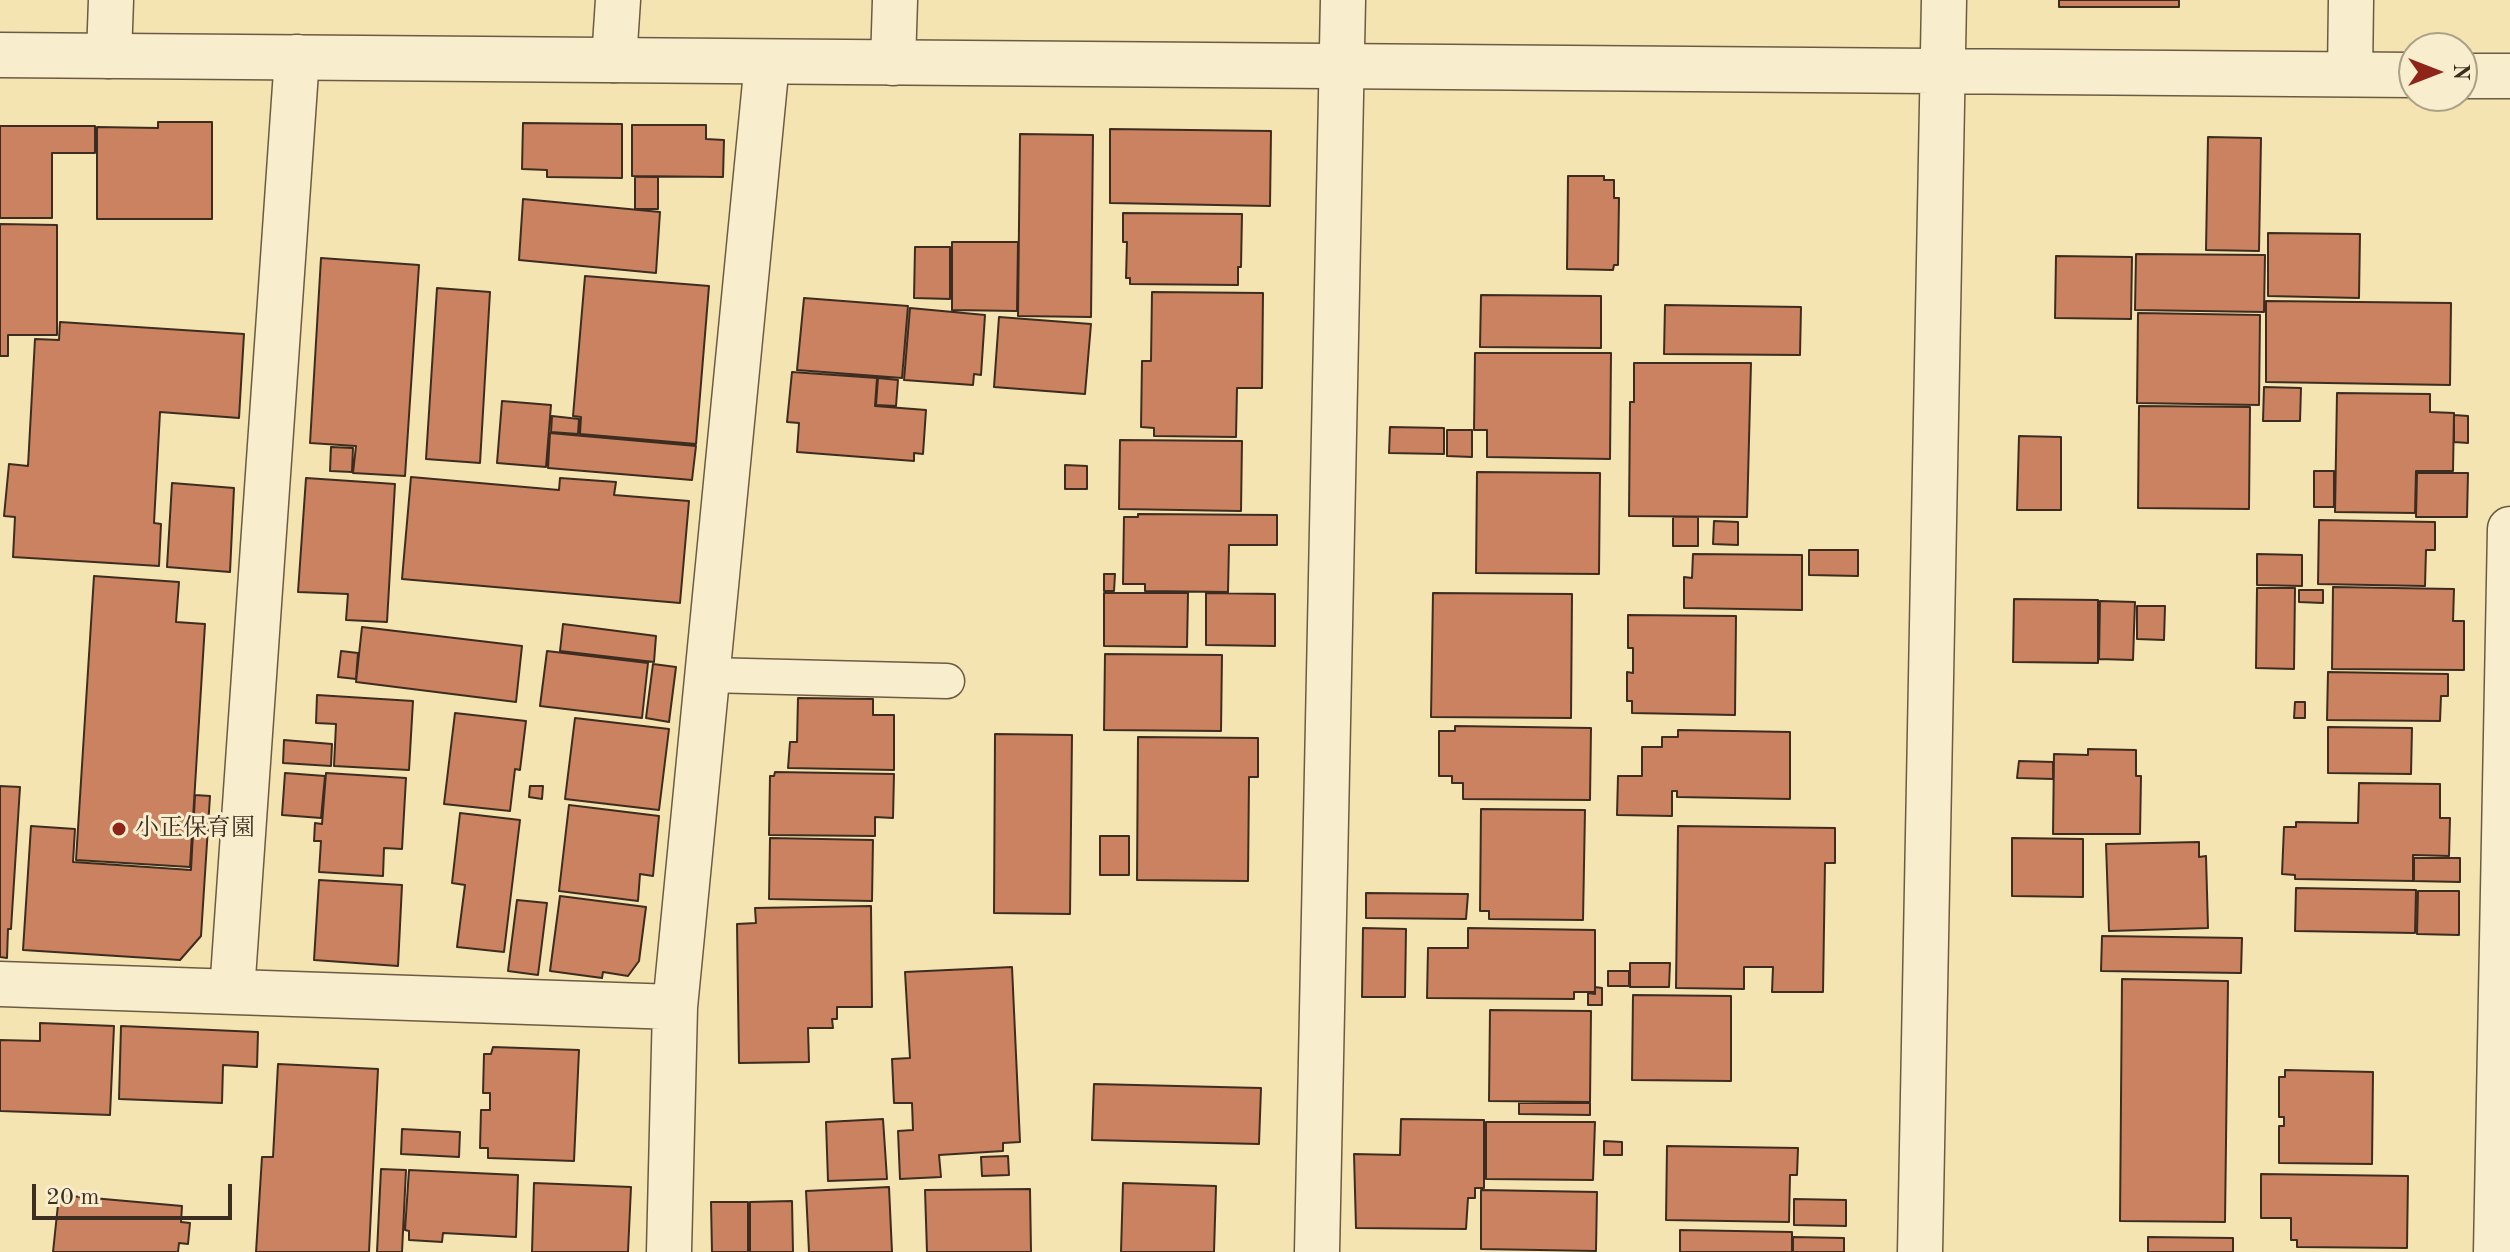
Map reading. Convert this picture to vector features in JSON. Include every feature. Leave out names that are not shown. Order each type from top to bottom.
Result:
[{"type":"street","points":[[109,56],[111,0]]},
{"type":"street","points":[[614,60],[618,0]]},
{"type":"street","points":[[893,63],[895,0]]},
{"type":"street","points":[[1317,1252],[1343,0]]},
{"type":"street","points":[[1920,1252],[1944,0]]},
{"type":"street","points":[[2350,74],[2351,0]]},
{"type":"street","points":[[0,55],[2398,75]]},
{"type":"street","points":[[232,992],[297,57]]},
{"type":"street","points":[[669,1252],[675,1007],[767,62]]},
{"type":"street","points":[[2478,76],[2510,76]]},
{"type":"street","points":[[2496,1252],[2510,529]]},
{"type":"street","points":[[0,984],[675,1007]]},
{"type":"lane","points":[[707,675],[947,681]]},
{"type":"building","points":[[2059,0],[2179,0],[2179,7],[2059,7]]},
{"type":"building","points":[[158,122],[212,122],[212,219],[97,219],[97,127],[158,128]]},
{"type":"building","points":[[523,123],[622,124],[622,178],[547,177],[547,170],[522,169]]},
{"type":"building","points":[[632,125],[706,125],[706,139],[724,140],[723,177],[632,176]]},
{"type":"building","points":[[0,126],[95,126],[95,153],[52,153],[52,218],[0,218]]},
{"type":"building","points":[[1110,129],[1271,131],[1270,206],[1110,203]]},
{"type":"building","points":[[1020,134],[1093,135],[1091,317],[1018,316]]},
{"type":"building","points":[[2208,137],[2261,138],[2259,251],[2206,250]]},
{"type":"building","points":[[1568,176],[1604,176],[1604,180],[1614,180],[1614,198],[1619,198],[1618,265],[1614,265],[1613,270],[1567,269]]},
{"type":"building","points":[[635,177],[658,177],[658,209],[635,209]]},
{"type":"building","points":[[523,199],[660,212],[656,273],[519,260]]},
{"type":"building","points":[[1123,213],[1242,214],[1238,285],[1130,284],[1130,278],[1126,278],[1127,242],[1123,242]]},
{"type":"building","points":[[0,224],[57,225],[57,335],[8,335],[8,356],[0,356]]},
{"type":"building","points":[[2268,233],[2360,234],[2359,298],[2268,296]]},
{"type":"building","points":[[952,242],[1018,242],[1017,311],[952,310]]},
{"type":"building","points":[[915,247],[950,247],[950,299],[914,298]]},
{"type":"building","points":[[2136,254],[2265,255],[2264,312],[2135,310]]},
{"type":"building","points":[[2056,256],[2132,257],[2131,319],[2055,318]]},
{"type":"building","points":[[321,258],[419,265],[405,476],[353,473],[356,446],[310,443]]},
{"type":"building","points":[[585,276],[709,286],[696,444],[580,434],[581,417],[573,416]]},
{"type":"building","points":[[437,288],[490,292],[480,463],[426,459]]},
{"type":"building","points":[[1152,292],[1263,293],[1262,388],[1237,388],[1236,437],[1154,436],[1154,428],[1141,427],[1142,361],[1151,361]]},
{"type":"building","points":[[1481,295],[1601,296],[1601,348],[1480,347]]},
{"type":"building","points":[[804,298],[908,306],[902,378],[797,370]]},
{"type":"building","points":[[2266,301],[2451,303],[2450,385],[2266,382]]},
{"type":"building","points":[[1665,305],[1801,307],[1800,355],[1664,354]]},
{"type":"building","points":[[910,308],[985,315],[981,375],[974,374],[973,385],[904,380]]},
{"type":"building","points":[[2138,313],[2260,315],[2259,405],[2137,403]]},
{"type":"building","points":[[999,317],[1091,324],[1085,394],[994,387]]},
{"type":"building","points":[[60,322],[244,334],[239,418],[160,412],[154,523],[161,524],[159,566],[13,557],[15,517],[4,516],[9,464],[28,466],[35,339],[59,340]]},
{"type":"building","points":[[1475,353],[1611,353],[1610,459],[1487,457],[1487,430],[1474,430]]},
{"type":"building","points":[[1634,363],[1751,363],[1747,517],[1629,516],[1630,402],[1634,402]]},
{"type":"building","points":[[792,372],[877,378],[875,406],[926,410],[923,454],[914,453],[914,461],[797,452],[799,423],[787,422]]},
{"type":"building","points":[[878,378],[898,380],[896,406],[876,405]]},
{"type":"building","points":[[2264,387],[2301,388],[2300,421],[2263,421]]},
{"type":"building","points":[[2337,393],[2430,394],[2430,412],[2454,413],[2453,471],[2416,471],[2415,513],[2335,512]]},
{"type":"building","points":[[502,401],[551,405],[546,467],[497,463]]},
{"type":"building","points":[[2139,406],[2250,407],[2249,509],[2138,508]]},
{"type":"building","points":[[2454,415],[2468,416],[2468,443],[2454,442]]},
{"type":"building","points":[[552,416],[579,419],[578,434],[551,432]]},
{"type":"building","points":[[1390,427],[1444,428],[1444,454],[1389,453]]},
{"type":"building","points":[[1447,430],[1472,430],[1472,457],[1447,456]]},
{"type":"building","points":[[550,433],[696,446],[692,480],[548,468]]},
{"type":"building","points":[[2019,436],[2061,437],[2061,510],[2017,510]]},
{"type":"building","points":[[1120,440],[1242,441],[1241,511],[1119,509]]},
{"type":"building","points":[[331,447],[353,448],[352,472],[330,471]]},
{"type":"building","points":[[1065,465],[1087,466],[1087,489],[1065,489]]},
{"type":"building","points":[[2314,471],[2334,471],[2334,507],[2314,507]]},
{"type":"building","points":[[1477,472],[1600,473],[1599,574],[1476,573]]},
{"type":"building","points":[[2417,473],[2468,473],[2467,517],[2416,517]]},
{"type":"building","points":[[411,477],[559,490],[560,478],[616,482],[614,495],[689,501],[680,603],[402,579]]},
{"type":"building","points":[[306,478],[395,484],[387,622],[346,620],[348,594],[298,592]]},
{"type":"building","points":[[172,483],[234,488],[230,572],[167,567]]},
{"type":"building","points":[[1138,514],[1277,515],[1277,545],[1229,545],[1228,592],[1145,591],[1145,584],[1123,584],[1124,517],[1138,517]]},
{"type":"building","points":[[1673,517],[1698,517],[1698,546],[1673,546]]},
{"type":"building","points":[[2319,520],[2435,522],[2435,550],[2426,550],[2425,586],[2318,584]]},
{"type":"building","points":[[1714,521],[1738,522],[1738,545],[1713,544]]},
{"type":"building","points":[[1809,550],[1858,550],[1858,576],[1809,575]]},
{"type":"building","points":[[1693,554],[1802,555],[1802,610],[1684,608],[1684,577],[1692,578]]},
{"type":"building","points":[[2257,554],[2302,555],[2302,586],[2257,585]]},
{"type":"building","points":[[1104,574],[1115,574],[1114,591],[1104,591]]},
{"type":"building","points":[[94,576],[179,582],[176,622],[205,624],[190,867],[76,860]]},
{"type":"building","points":[[2333,587],[2454,589],[2453,621],[2464,621],[2464,670],[2332,669]]},
{"type":"building","points":[[2257,588],[2295,588],[2294,669],[2256,668]]},
{"type":"building","points":[[2299,590],[2323,590],[2323,603],[2299,602]]},
{"type":"building","points":[[1104,593],[1188,593],[1187,647],[1104,646]]},
{"type":"building","points":[[1206,593],[1275,594],[1275,646],[1206,645]]},
{"type":"building","points":[[1433,593],[1572,594],[1571,718],[1431,717]]},
{"type":"building","points":[[2014,599],[2098,600],[2098,663],[2013,662]]},
{"type":"building","points":[[2100,601],[2135,602],[2133,660],[2099,659]]},
{"type":"building","points":[[2137,606],[2165,606],[2164,640],[2137,639]]},
{"type":"building","points":[[1628,615],[1736,616],[1735,715],[1632,713],[1632,701],[1627,701],[1627,672],[1633,673],[1633,648],[1628,648]]},
{"type":"building","points":[[563,624],[656,636],[654,662],[560,651]]},
{"type":"building","points":[[362,627],[522,646],[516,702],[356,682]]},
{"type":"building","points":[[341,651],[358,653],[356,679],[338,677]]},
{"type":"building","points":[[547,651],[648,663],[642,718],[540,706]]},
{"type":"building","points":[[1105,654],[1222,655],[1221,731],[1104,730]]},
{"type":"building","points":[[653,664],[676,667],[669,722],[646,718]]},
{"type":"building","points":[[2328,672],[2448,674],[2448,696],[2441,696],[2440,721],[2327,720]]},
{"type":"building","points":[[317,695],[413,701],[409,770],[334,766],[336,724],[316,723]]},
{"type":"building","points":[[798,698],[873,699],[873,715],[894,715],[894,770],[788,768],[790,742],[797,742]]},
{"type":"building","points":[[2295,702],[2305,702],[2305,718],[2294,718]]},
{"type":"building","points":[[455,713],[526,721],[520,770],[515,769],[510,811],[444,804]]},
{"type":"building","points":[[575,718],[669,729],[659,810],[565,799]]},
{"type":"building","points":[[1455,726],[1591,728],[1590,800],[1463,799],[1463,783],[1452,783],[1452,776],[1439,776],[1439,731],[1455,731]]},
{"type":"building","points":[[2328,727],[2412,728],[2411,774],[2328,773]]},
{"type":"building","points":[[1678,730],[1790,732],[1790,799],[1677,797],[1677,791],[1672,791],[1672,816],[1617,815],[1618,776],[1642,776],[1642,747],[1662,747],[1662,737],[1678,737]]},
{"type":"building","points":[[995,734],[1072,735],[1070,914],[994,913]]},
{"type":"building","points":[[1138,737],[1258,738],[1258,777],[1249,777],[1248,881],[1137,880]]},
{"type":"building","points":[[284,740],[332,744],[331,766],[283,763]]},
{"type":"building","points":[[2088,749],[2136,750],[2136,776],[2141,776],[2140,834],[2053,834],[2054,754],[2088,755]]},
{"type":"building","points":[[2019,761],[2053,762],[2053,779],[2017,778]]},
{"type":"building","points":[[775,772],[894,774],[893,818],[875,817],[875,836],[769,835],[770,776],[774,776]]},
{"type":"building","points":[[285,773],[325,776],[321,818],[282,815]]},
{"type":"building","points":[[326,773],[406,778],[402,849],[384,848],[383,876],[319,872],[321,841],[314,841],[315,823],[322,824]]},
{"type":"building","points":[[2359,783],[2440,784],[2440,818],[2450,818],[2449,856],[2413,855],[2413,881],[2295,879],[2295,875],[2282,874],[2284,827],[2296,827],[2296,822],[2358,823]]},
{"type":"building","points":[[0,786],[20,787],[7,958],[0,957]]},
{"type":"building","points":[[530,786],[543,786],[542,799],[529,797]]},
{"type":"building","points":[[195,795],[210,796],[201,936],[180,960],[23,950],[31,826],[75,829],[73,862],[191,870]]},
{"type":"building","points":[[569,805],[659,816],[653,876],[640,874],[638,901],[559,891]]},
{"type":"building","points":[[1481,809],[1585,810],[1583,920],[1489,919],[1489,911],[1480,911]]},
{"type":"building","points":[[460,813],[520,820],[504,952],[457,947],[465,885],[452,883]]},
{"type":"building","points":[[1678,826],[1835,828],[1835,863],[1825,863],[1823,992],[1772,992],[1773,967],[1744,967],[1744,989],[1676,988]]},
{"type":"building","points":[[1100,836],[1129,836],[1129,875],[1100,875]]},
{"type":"building","points":[[770,838],[873,840],[872,901],[769,899]]},
{"type":"building","points":[[2012,838],[2083,839],[2083,897],[2012,896]]},
{"type":"building","points":[[2199,842],[2199,857],[2206,856],[2208,928],[2109,931],[2106,844]]},
{"type":"building","points":[[2414,858],[2460,858],[2460,882],[2414,881]]},
{"type":"building","points":[[319,880],[402,885],[398,966],[314,960]]},
{"type":"building","points":[[2296,888],[2416,890],[2415,933],[2295,931]]},
{"type":"building","points":[[2418,891],[2459,891],[2459,935],[2417,934]]},
{"type":"building","points":[[1366,893],[1468,894],[1466,919],[1366,918]]},
{"type":"building","points":[[560,896],[646,907],[639,961],[628,976],[603,972],[602,978],[550,971]]},
{"type":"building","points":[[517,900],[547,903],[538,975],[508,971]]},
{"type":"building","points":[[871,906],[872,1007],[837,1007],[837,1019],[832,1019],[833,1028],[808,1028],[809,1062],[739,1063],[737,924],[756,923],[755,908]]},
{"type":"building","points":[[1363,928],[1406,929],[1405,997],[1362,997]]},
{"type":"building","points":[[1468,928],[1595,930],[1595,992],[1574,992],[1574,999],[1427,998],[1428,948],[1468,948]]},
{"type":"building","points":[[2102,936],[2242,938],[2241,973],[2101,971]]},
{"type":"building","points":[[1630,963],[1670,963],[1669,987],[1630,987]]},
{"type":"building","points":[[1012,967],[1020,1142],[1003,1143],[1003,1151],[939,1155],[941,1177],[900,1179],[898,1131],[913,1130],[912,1103],[894,1103],[892,1059],[910,1058],[905,972]]},
{"type":"building","points":[[1608,971],[1629,971],[1629,986],[1608,986]]},
{"type":"building","points":[[2122,979],[2228,981],[2225,1222],[2120,1221]]},
{"type":"building","points":[[1595,987],[1602,988],[1602,1005],[1588,1005],[1588,993],[1595,994]]},
{"type":"building","points":[[1633,995],[1731,996],[1731,1081],[1632,1080]]},
{"type":"building","points":[[1490,1010],[1591,1011],[1590,1102],[1489,1101]]},
{"type":"building","points":[[40,1023],[114,1026],[110,1115],[0,1111],[0,1040],[40,1041]]},
{"type":"building","points":[[121,1026],[258,1032],[257,1067],[223,1065],[222,1103],[119,1099]]},
{"type":"building","points":[[493,1047],[579,1050],[574,1161],[488,1158],[488,1148],[480,1148],[481,1110],[490,1110],[490,1093],[483,1093],[484,1054],[491,1054]]},
{"type":"building","points":[[278,1064],[378,1069],[369,1252],[256,1252],[262,1157],[273,1157]]},
{"type":"building","points":[[2285,1070],[2373,1072],[2372,1164],[2279,1163],[2279,1126],[2284,1126],[2284,1117],[2279,1117],[2279,1077],[2285,1077]]},
{"type":"building","points":[[1094,1084],[1261,1088],[1259,1144],[1092,1140]]},
{"type":"building","points":[[1519,1103],[1590,1103],[1590,1115],[1519,1114]]},
{"type":"building","points":[[883,1119],[887,1179],[828,1181],[826,1122]]},
{"type":"building","points":[[1401,1119],[1484,1120],[1484,1188],[1475,1188],[1475,1198],[1468,1198],[1466,1229],[1356,1228],[1354,1154],[1400,1155]]},
{"type":"building","points":[[1486,1122],[1595,1122],[1593,1180],[1486,1179]]},
{"type":"building","points":[[402,1129],[460,1132],[459,1157],[401,1154]]},
{"type":"building","points":[[1604,1141],[1622,1142],[1622,1155],[1604,1155]]},
{"type":"building","points":[[1667,1146],[1798,1148],[1797,1175],[1790,1175],[1789,1222],[1666,1220]]},
{"type":"building","points":[[1008,1156],[1009,1175],[982,1176],[981,1157]]},
{"type":"building","points":[[381,1169],[406,1170],[402,1252],[377,1252]]},
{"type":"building","points":[[409,1170],[518,1175],[516,1237],[443,1233],[442,1242],[409,1240],[409,1231],[405,1230]]},
{"type":"building","points":[[2261,1174],[2408,1176],[2407,1248],[2297,1247],[2297,1240],[2291,1240],[2291,1218],[2261,1218]]},
{"type":"building","points":[[534,1183],[631,1187],[628,1252],[532,1252]]},
{"type":"building","points":[[1123,1183],[1216,1186],[1214,1252],[1121,1252]]},
{"type":"building","points":[[889,1187],[892,1252],[809,1252],[806,1191]]},
{"type":"building","points":[[1030,1189],[1031,1252],[927,1252],[925,1190]]},
{"type":"building","points":[[1481,1190],[1597,1192],[1596,1251],[1481,1249]]},
{"type":"building","points":[[59,1195],[182,1206],[181,1222],[190,1223],[188,1244],[179,1243],[178,1252],[53,1252]]},
{"type":"building","points":[[1794,1199],[1846,1200],[1846,1226],[1794,1225]]},
{"type":"building","points":[[792,1201],[793,1252],[750,1252],[750,1202]]},
{"type":"building","points":[[711,1202],[748,1202],[748,1252],[712,1252]]},
{"type":"building","points":[[1680,1230],[1792,1232],[1792,1252],[1680,1252]]},
{"type":"building","points":[[1793,1237],[1844,1238],[1844,1252],[1793,1252]]},
{"type":"building","points":[[2148,1237],[2233,1238],[2233,1252],[2148,1252]]},
{"type":"place","name":"小正保育園","points":[[119,829]]}]
